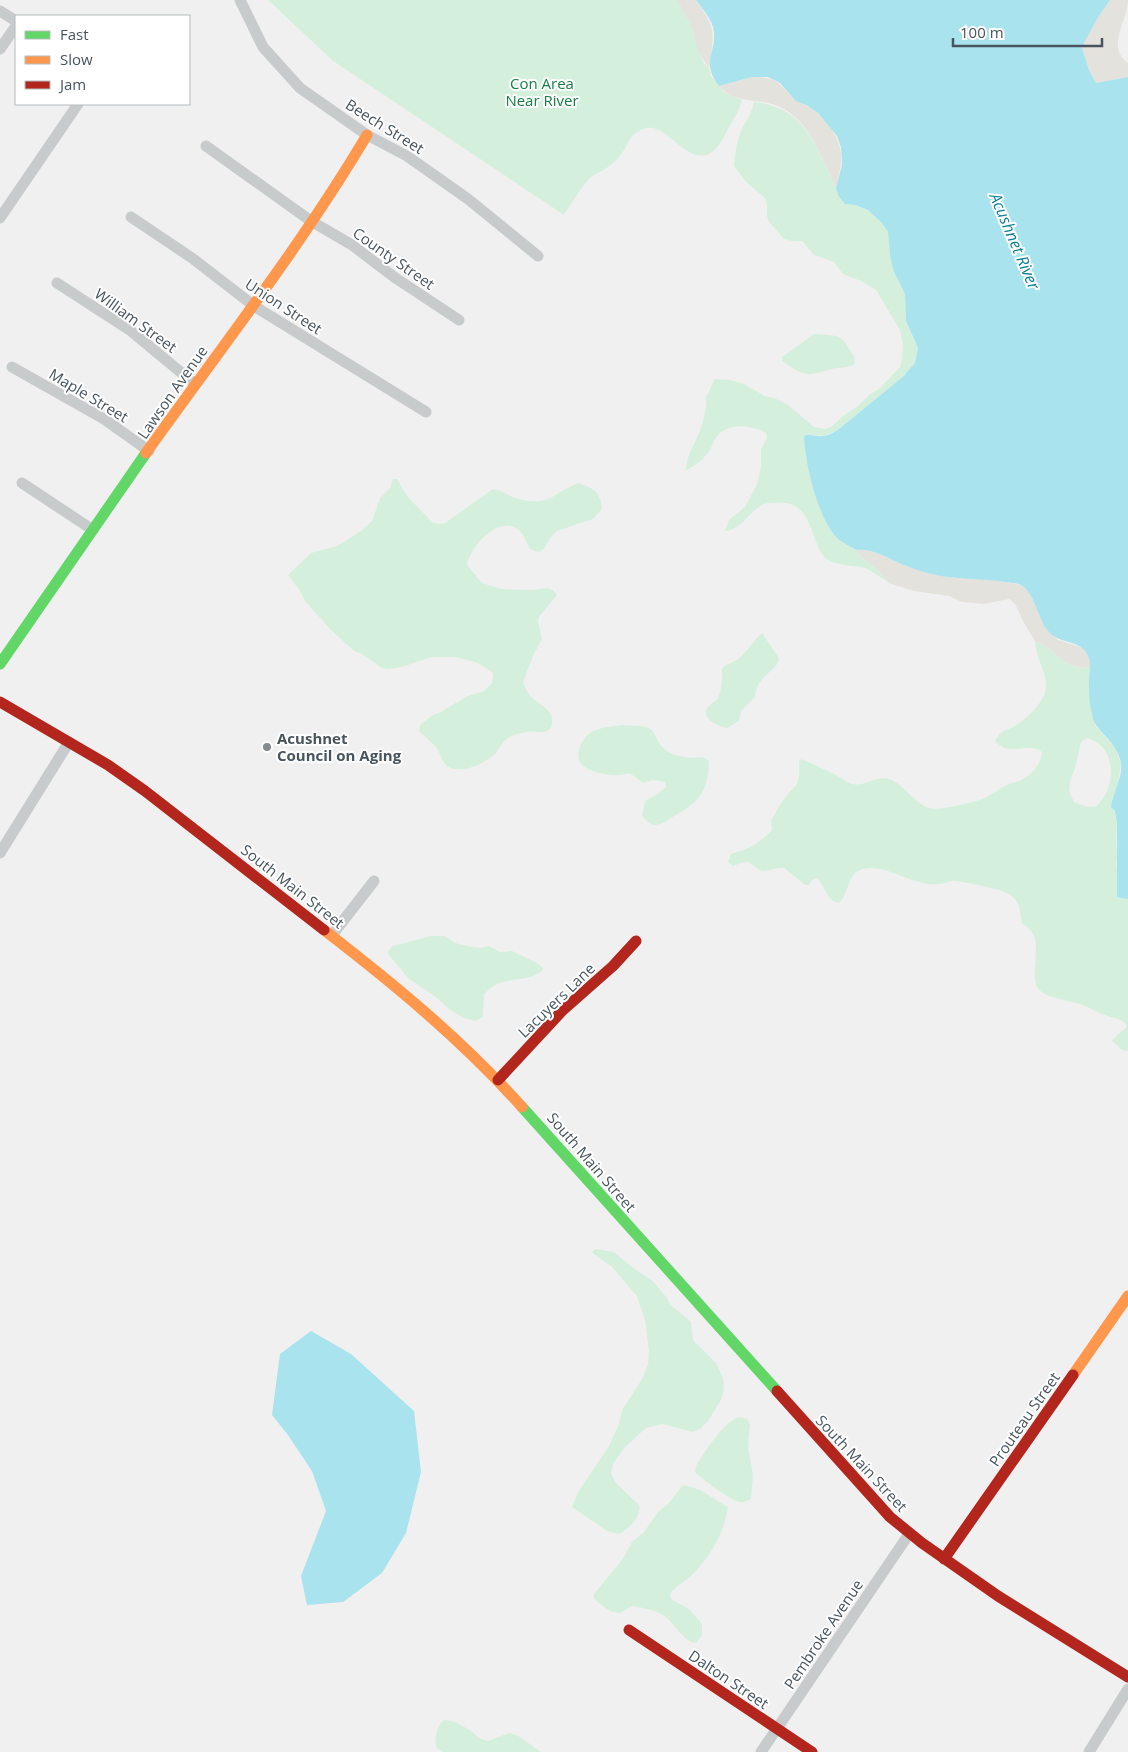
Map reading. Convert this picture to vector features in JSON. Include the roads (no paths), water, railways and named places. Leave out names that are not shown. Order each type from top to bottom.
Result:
[{"type":"main road","name":"Lawson Avenue","points":[[0,664],[195,384],[254,306],[347,169],[367,135]]},
{"type":"main road","name":"South Main Street","points":[[0,702],[121,774],[163,804],[332,935],[418,1006],[498,1080],[534,1119],[876,1503],[909,1534],[944,1559],[998,1596],[1128,1677]]},
{"type":"main road","name":"Lacuyers Lane","points":[[498,1080],[545,1029],[585,990],[621,959],[636,941]]},
{"type":"main road","name":"Prouteau Street","points":[[944,1559],[1128,1296]]},
{"type":"main road","name":"Dalton Street","points":[[629,1630],[812,1752]]},
{"type":"street","name":"Beech Street","points":[[240,0],[263,47],[300,88],[367,135],[406,156],[468,198],[538,256]]},
{"type":"street","points":[[0,11],[15,20]]},
{"type":"street","points":[[0,49],[15,27]]},
{"type":"street","points":[[0,218],[77,105]]},
{"type":"street","name":"County Street","points":[[206,146],[311,221],[352,245],[394,277],[459,320]]},
{"type":"street","name":"Union Street","points":[[131,217],[192,258],[254,306],[426,412]]},
{"type":"street","name":"William Street","points":[[56,283],[131,331],[195,384]]},
{"type":"street","name":"Maple Street","points":[[12,367],[104,419],[149,451]]},
{"type":"street","points":[[22,482],[92,530]]},
{"type":"street","points":[[0,853],[69,742]]},
{"type":"street","points":[[332,935],[374,881]]},
{"type":"street","name":"Pembroke Avenue","points":[[761,1752],[909,1534]]},
{"type":"street","points":[[1089,1752],[1128,1689]]},
{"type":"water","name":"Acushnet River","points":[[696,0],[1110,0],[1082,47],[1089,70],[1096,83],[1128,77],[1128,899],[1117,897],[1117,824],[1115,811],[1111,807],[1121,774],[1121,763],[1115,748],[1097,726],[1091,712],[1089,699],[1090,670],[1086,652],[1078,645],[1055,637],[1050,633],[1045,627],[1029,592],[1021,585],[931,574],[904,565],[876,552],[856,550],[837,537],[826,522],[812,486],[804,436],[825,436],[839,429],[905,375],[915,363],[918,348],[906,321],[905,294],[894,272],[890,256],[888,232],[882,223],[868,210],[855,205],[845,204],[838,195],[836,188],[842,165],[841,147],[837,136],[818,113],[796,101],[780,83],[768,77],[752,77],[719,86],[710,69],[714,43],[713,27],[708,16]]},
{"type":"water","points":[[311,1331],[351,1354],[414,1411],[421,1472],[406,1533],[382,1573],[343,1602],[307,1605],[301,1576],[326,1511],[312,1471],[272,1415],[280,1354]]},
{"type":"place","name":"Acushnet Council on Aging","points":[[267,747]]},
{"type":"park label","name":"Con Area Near River","points":[[542,92]]}]
